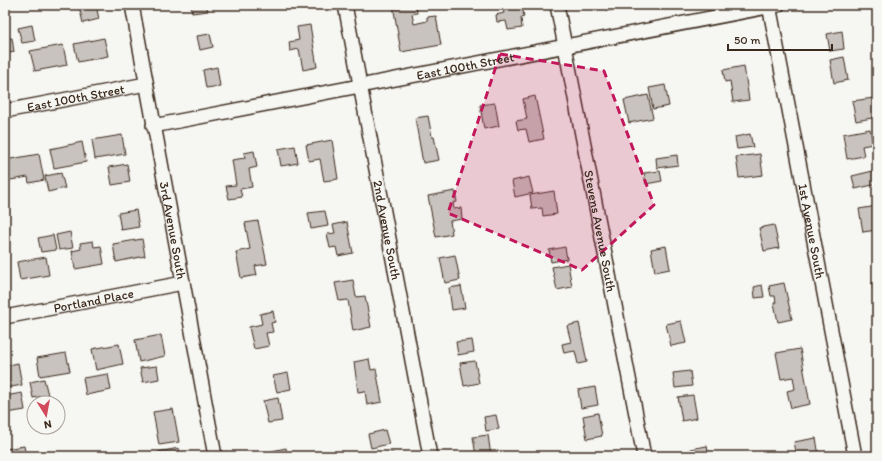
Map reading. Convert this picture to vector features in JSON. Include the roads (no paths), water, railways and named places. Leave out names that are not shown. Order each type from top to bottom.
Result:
[{"type":"street","name":"3rd Avenue South","points":[[132,5],[153,126],[215,456]]},
{"type":"street","name":"2nd Avenue South","points":[[345,5],[430,456]]},
{"type":"street","name":"Stevens Avenue South","points":[[557,5],[644,456]]},
{"type":"street","name":"East 100th Street","points":[[153,126],[772,6]]},
{"type":"street","name":"1st Avenue South","points":[[772,6],[855,456]]},
{"type":"street","name":"East 100th Street","points":[[5,111],[146,84]]},
{"type":"street","name":"Portland Place","points":[[5,318],[183,283]]}]
